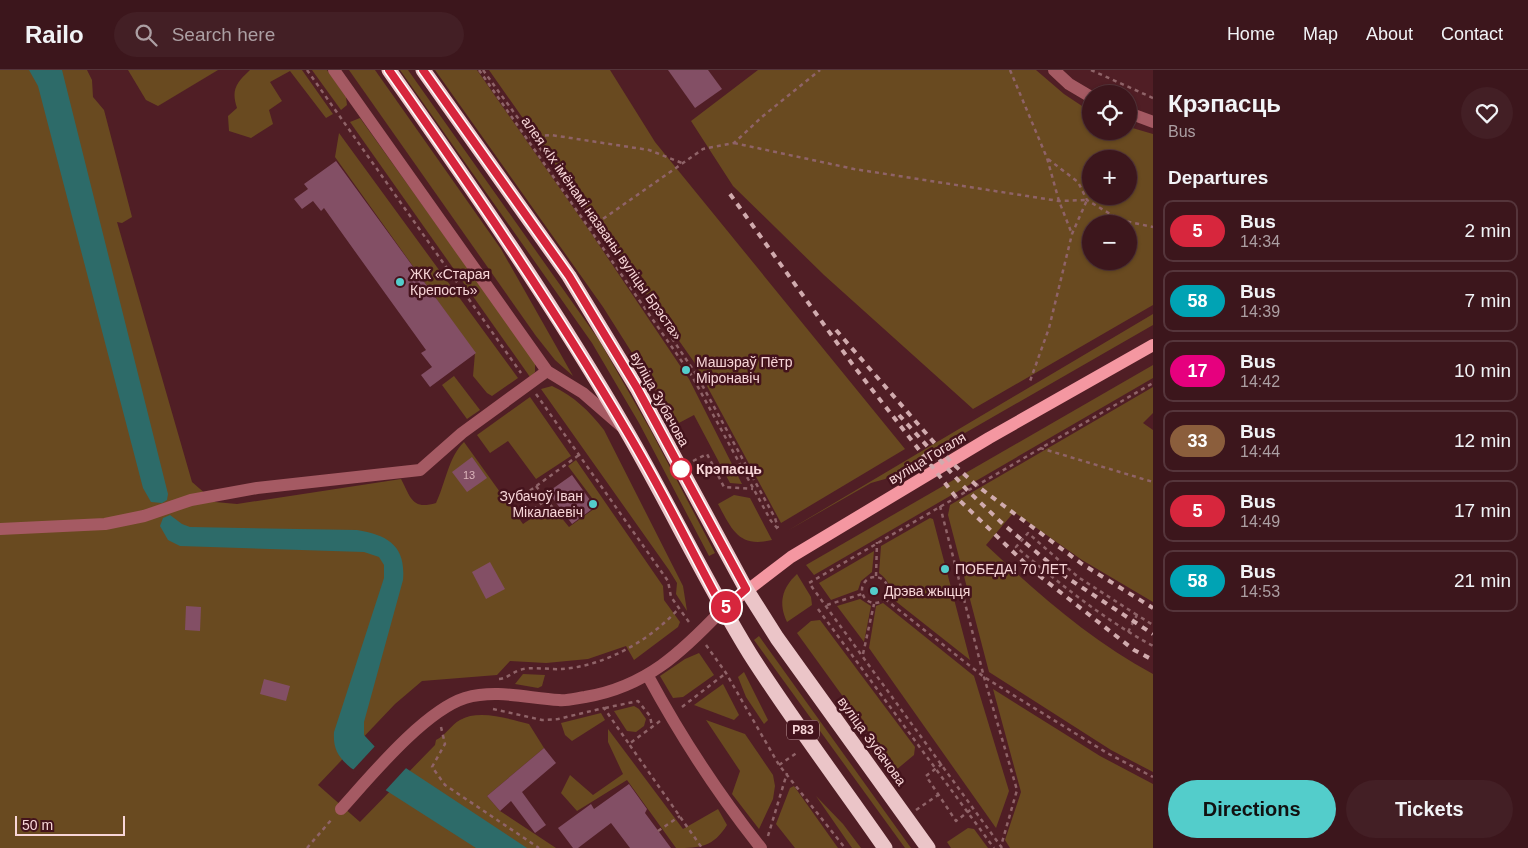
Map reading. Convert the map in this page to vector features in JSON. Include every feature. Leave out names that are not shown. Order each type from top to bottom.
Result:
[{"type":"highway","name":"Р83","points":[[389,70],[498,227],[627,431],[723,609],[751,655],[885,848]]},
{"type":"highway","name":"вуліца Зубачова","points":[[423,70],[569,276],[637,388],[746,589],[777,638],[928,848]]},
{"type":"main road","name":"вуліца Гогаля","points":[[723,609],[746,589],[791,557],[989,438],[1153,345]]},
{"type":"street","points":[[334,70],[547,372],[583,393],[627,431]]},
{"type":"street","points":[[1054,70],[1069,84],[1082,92]]},
{"type":"street","points":[[1137,116],[1153,122]]},
{"type":"street","points":[[0,529],[105,524],[144,516],[190,500],[257,488],[420,470],[462,433],[547,372]]},
{"type":"street","points":[[341,809],[423,723],[464,698],[499,693],[561,701],[624,688],[648,676],[698,635],[723,609]]},
{"type":"street","points":[[648,676],[669,715],[725,802],[764,843]]},
{"type":"path","points":[[307,70],[668,581],[671,596],[688,622]]},
{"type":"path","points":[[481,70],[528,137],[595,224]]},
{"type":"path","points":[[734,143],[763,116],[820,70]]},
{"type":"path","points":[[1010,70],[1047,158],[1059,201],[1072,234]]},
{"type":"path","points":[[1091,70],[1153,98]]},
{"type":"path","points":[[528,137],[551,135],[649,150],[682,163]]},
{"type":"path","name":"алея «Іх імёнамі названы вуліцы Брэста»","points":[[528,137],[692,376],[770,521],[778,529],[775,518],[696,374],[595,224]]},
{"type":"path","points":[[590,228],[703,148],[734,143],[854,169],[1059,201],[1082,200]]},
{"type":"path","points":[[1047,158],[1078,182],[1082,191]]},
{"type":"path","points":[[1029,384],[1049,328],[1072,234],[1084,205]]},
{"type":"path","points":[[1094,205],[1120,220],[1153,227]]},
{"type":"path","points":[[1002,847],[809,583],[1153,383]]},
{"type":"path","points":[[1040,448],[1153,482]]},
{"type":"path","points":[[707,454],[724,487],[753,488]]},
{"type":"path","points":[[517,500],[579,455]]},
{"type":"path","points":[[536,486],[556,512],[560,508]]},
{"type":"path","points":[[527,514],[546,500]]},
{"type":"path","points":[[940,506],[984,677],[1016,790],[1002,847]]},
{"type":"path","points":[[1153,624],[1137,616],[1078,577],[1028,533],[1016,546],[1067,590],[1128,632],[1153,646]]},
{"type":"path","points":[[876,576],[878,542]]},
{"type":"path","points":[[871,577],[881,578],[888,585],[885,599],[874,603],[865,598],[862,594],[863,584],[871,577]]},
{"type":"path","points":[[827,606],[862,594]]},
{"type":"path","points":[[885,599],[984,677],[1107,753],[1153,777]]},
{"type":"path","points":[[863,655],[874,604]]},
{"type":"path","points":[[490,680],[508,678],[520,670],[563,669],[592,664],[625,650],[670,619],[679,608]]},
{"type":"path","points":[[818,609],[994,848]]},
{"type":"path","points":[[1128,632],[1137,616]]},
{"type":"path","points":[[713,655],[726,673],[779,766],[787,773],[845,848]]},
{"type":"path","points":[[629,744],[726,673]]},
{"type":"path","points":[[492,708],[542,720],[558,720],[638,701],[650,716],[652,726]]},
{"type":"path","points":[[604,708],[702,848]]},
{"type":"path","points":[[436,727],[441,724],[445,744],[432,767],[445,785],[539,848]]},
{"type":"path","points":[[779,766],[812,743]]},
{"type":"path","points":[[942,764],[926,776],[956,821],[974,808]]},
{"type":"path","points":[[764,843],[787,773]]},
{"type":"path","points":[[906,817],[938,795]]},
{"type":"path","points":[[307,848],[341,809]]},
{"type":"path","points":[[658,831],[680,816]]},
{"type":"shaded area","points":[[0,70],[87,70],[92,80],[93,97],[104,110],[132,217],[122,223],[117,222],[192,482],[215,502],[237,504],[401,479],[413,501],[422,505],[428,505],[436,503],[454,455],[464,442],[523,524],[542,511],[560,516],[569,527],[598,506],[568,466],[576,460],[663,586],[664,600],[680,622],[678,627],[634,660],[626,646],[588,659],[546,663],[510,661],[497,675],[422,681],[395,704],[318,785],[360,822],[435,745],[436,740],[460,720],[476,715],[485,715],[529,724],[544,748],[487,796],[500,811],[556,848],[0,848]]},
{"type":"shaded area","points":[[128,70],[218,70],[158,106],[146,100]]},
{"type":"shaded area","points":[[250,70],[302,70],[333,114],[326,118],[290,71],[270,82],[282,101],[269,110],[273,124],[251,138],[229,131],[228,116],[237,108],[235,102],[236,87]]},
{"type":"shaded area","points":[[312,70],[327,70],[346,97],[347,105],[341,110]]},
{"type":"shaded area","points":[[349,70],[375,70],[501,249],[573,376],[555,360],[536,336]]},
{"type":"shaded area","points":[[400,70],[408,70],[599,340],[651,431],[715,553],[709,556],[639,423],[592,343]]},
{"type":"shaded area","points":[[435,70],[477,70],[589,230],[689,379],[742,484],[730,483],[694,415],[677,424],[603,307]]},
{"type":"shaded area","points":[[489,70],[610,70],[655,142],[905,449],[781,523],[694,362]]},
{"type":"shaded area","points":[[758,70],[1036,70],[1064,94],[1082,106],[1082,140],[1137,140],[1137,129],[1153,134],[1153,305],[973,409],[824,275],[733,186],[691,121]]},
{"type":"shaded area","points":[[360,118],[535,362],[535,372],[530,377],[350,122]]},
{"type":"shaded area","points":[[339,133],[518,378],[492,396],[487,393],[473,376],[475,353],[335,157]]},
{"type":"shaded area","points":[[1153,314],[1153,325],[885,479],[871,483],[787,531]]},
{"type":"shaded area","points":[[1153,365],[1153,378],[814,575],[806,565]]},
{"type":"shaded area","points":[[454,376],[480,410],[467,419],[442,385]]},
{"type":"shaded area","points":[[552,386],[567,394],[581,405],[604,430],[683,586],[687,611],[676,594],[677,583],[669,570],[541,389]]},
{"type":"shaded area","points":[[1153,387],[1153,413],[1143,423],[1153,430],[1153,602],[1082,560],[1014,512],[986,545],[1065,615],[1108,647],[1153,674],[1153,772],[1111,750],[989,672],[948,515],[950,505]]},
{"type":"shaded area","points":[[530,397],[571,456],[536,479],[508,441],[490,453],[477,435]]},
{"type":"shaded area","points":[[734,495],[750,498],[772,540],[752,541],[738,535],[718,504]]},
{"type":"shaded area","points":[[930,518],[933,519],[970,660],[889,596],[890,589],[888,583],[879,573],[881,546]]},
{"type":"shaded area","points":[[874,551],[872,572],[861,581],[858,590],[831,600],[819,583]]},
{"type":"shaded area","points":[[797,574],[811,597],[812,605],[787,622],[782,602],[783,596],[788,585]]},
{"type":"shaded area","points":[[860,599],[871,606],[864,642],[837,606]]},
{"type":"shaded area","points":[[883,603],[974,676],[1009,791],[996,828],[869,648],[876,606]]},
{"type":"shaded area","points":[[820,620],[915,747],[914,755],[896,770],[797,633],[811,621]]},
{"type":"shaded area","points":[[759,636],[911,848],[905,848],[754,640]]},
{"type":"shaded area","points":[[699,653],[714,675],[683,697],[673,698],[660,676],[685,659]]},
{"type":"shaded area","points":[[744,672],[768,720],[764,724],[746,697],[738,677]]},
{"type":"shaded area","points":[[523,674],[545,675],[542,686],[538,688],[515,684]]},
{"type":"shaded area","points":[[723,684],[739,715],[734,720],[694,705]]},
{"type":"shaded area","points":[[993,689],[1100,756],[1153,784],[1153,848],[1010,848],[1005,840],[1021,792]]},
{"type":"shaded area","points":[[634,706],[639,709],[646,719],[644,726],[636,732],[627,731],[614,711]]},
{"type":"shaded area","points":[[601,713],[605,720],[572,741],[565,735],[561,723]]},
{"type":"shaded area","points":[[706,720],[745,734],[773,775],[775,786],[773,799],[759,829],[732,794],[740,771]]},
{"type":"shaded area","points":[[608,729],[683,829],[718,809],[727,825],[717,838],[699,847],[676,848],[627,780],[577,811],[561,793],[570,775],[593,795],[623,774],[608,742]]},
{"type":"shaded area","points":[[794,786],[838,848],[795,848],[776,824],[790,788]]},
{"type":"shaded area","points":[[816,796],[843,824],[861,848],[852,848]]},
{"type":"shaded area","points":[[968,828],[974,829],[988,848],[951,848],[947,842]]},
{"type":"water","points":[[29,70],[62,70],[168,494],[167,500],[162,503],[151,502],[143,488],[38,86]]},
{"type":"water","points":[[170,515],[182,524],[190,527],[357,530],[378,535],[393,544],[401,559],[403,580],[364,722],[364,735],[377,749],[527,848],[476,848],[351,768],[337,752],[334,743],[334,732],[384,578],[384,565],[379,557],[364,552],[180,546],[168,540],[160,526],[163,518]]},
{"type":"pier","points":[[376,745],[407,767],[384,792],[352,771]]},
{"type":"building","points":[[668,70],[708,70],[722,89],[695,108]]},
{"type":"building","name":"ЖК «Старая Крепость»","points":[[336,161],[476,353],[430,387],[421,375],[432,367],[421,353],[426,350],[324,208],[321,211],[313,201],[302,209],[294,199],[308,189],[304,184]]},
{"type":"building","points":[[472,457],[487,478],[467,492],[452,472]]},
{"type":"building","points":[[572,475],[595,507],[572,524],[548,492]]},
{"type":"building","points":[[490,562],[505,589],[486,599],[472,572]]},
{"type":"building","points":[[186,606],[201,607],[200,631],[185,630]]},
{"type":"building","points":[[264,679],[290,686],[286,701],[260,694]]},
{"type":"building","points":[[544,748],[556,763],[522,792],[546,825],[535,833],[511,801],[500,811],[487,796]]},
{"type":"building","points":[[629,784],[647,809],[645,813],[671,848],[630,848],[611,823],[578,848],[573,848],[558,828],[591,804],[594,809]]},
{"type":"railway","points":[[730,194],[853,365],[955,496],[1032,570],[1134,650],[1153,660]]},
{"type":"railway","points":[[836,330],[951,462],[976,485],[1082,564],[1153,608]]},
{"type":"railway","points":[[899,415],[967,490],[1003,524],[1066,577],[1153,634]]},
{"type":"bus line","name":"5","points":[[389,70],[493,218],[552,309],[627,431],[723,609],[746,589],[637,388],[569,276],[513,194],[423,70]]},
{"type":"place","name":"ЖК «Старая Крепость»","points":[[400,282]]},
{"type":"place","name":"Машэраў Пётр Міронавіч","points":[[686,370]]},
{"type":"place","name":"Крэпасць","points":[[681,469]]},
{"type":"place","name":"Зубачоў Іван Мікалаевіч","points":[[593,504]]},
{"type":"place","name":"ПОБЕДА! 70 ЛЕТ","points":[[945,569]]},
{"type":"place","name":"Дрэва жыцця","points":[[874,591]]}]
